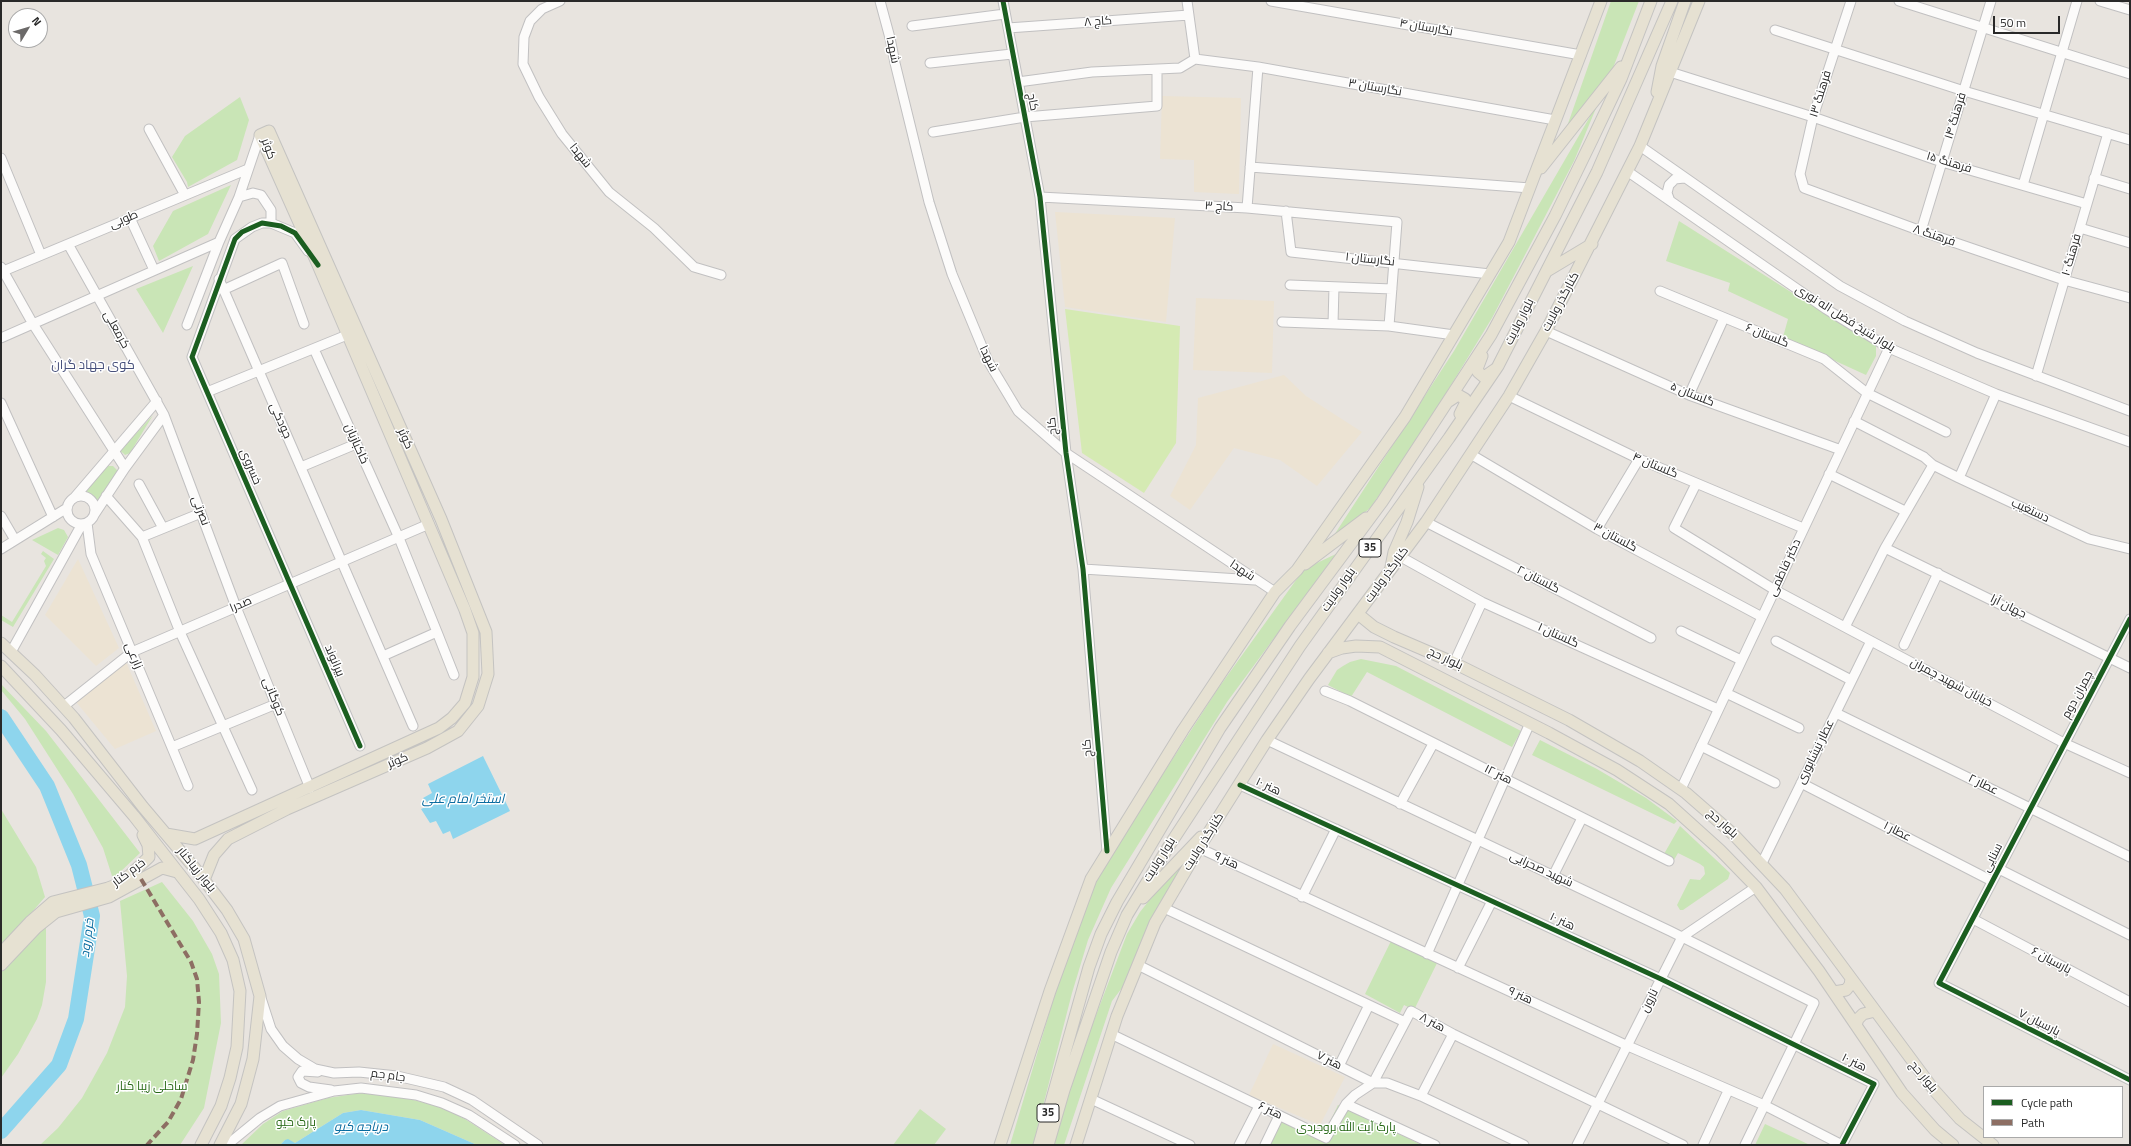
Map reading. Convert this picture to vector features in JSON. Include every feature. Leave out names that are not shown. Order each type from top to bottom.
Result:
[{"type":"main road","points":[[1297,570],[1405,418],[1509,242],[1601,1]]},
{"type":"main road","name":"بلوار ولایت","points":[[1039,1145],[1089,967],[1101,934],[1117,902],[1220,728],[1382,502],[1444,404],[1491,335],[1555,216],[1613,96],[1651,1]]},
{"type":"main road","name":"بلوار ولایت","points":[[1048,1145],[1064,1090],[1111,952],[1127,915],[1173,839],[1300,646],[1421,478],[1498,366],[1597,172],[1672,1]]},
{"type":"main road","points":[[1651,122],[1662,66],[1686,1]]},
{"type":"main road","name":"کنارگذر ولایت","points":[[1076,1145],[1111,1034],[1155,923],[1199,848],[1267,740],[1328,654],[1426,522],[1472,455],[1509,396],[1546,331],[1592,244],[1640,146],[1699,1]]},
{"type":"main road","points":[[1535,175],[1628,60]]},
{"type":"main road","name":"کوثر","points":[[166,834],[195,839],[310,788],[357,773],[427,748],[458,731],[478,706],[488,674],[486,632],[441,519],[352,332],[318,264],[260,135],[269,131],[352,332],[473,633],[473,677],[464,703],[452,718],[439,728],[357,773],[228,839],[214,855],[204,880]]},
{"type":"main road","points":[[1547,271],[1592,244]]},
{"type":"main road","points":[[1491,335],[1477,369],[1478,372],[1484,377],[1498,366]]},
{"type":"main road","points":[[1444,404],[1458,395],[1465,398],[1465,404],[1449,438]]},
{"type":"main road","points":[[1390,571],[1394,552],[1405,528],[1421,478]]},
{"type":"main road","points":[[1000,1145],[1072,928],[1091,879],[1107,851],[1182,730],[1275,592],[1297,570],[1372,514]]},
{"type":"main road","points":[[429,524],[441,519]]},
{"type":"main road","name":"بلوار حج","points":[[1358,614],[1374,626],[1394,637],[1454,663],[1569,720],[1640,761],[1681,789],[1733,834],[1785,889],[1934,1090],[1960,1119],[1983,1137]]},
{"type":"main road","points":[[1386,650],[1384,644],[1385,640],[1390,636],[1394,637]]},
{"type":"main road","name":"بلوار زیباکنار","points":[[1,643],[64,706],[204,880],[227,910],[244,939],[260,996],[251,1066],[241,1104],[220,1145]]},
{"type":"main road","name":"بلوار حج","points":[[1328,654],[1342,648],[1356,646],[1380,647],[1530,723],[1617,770],[1669,804],[1720,850],[1756,886],[1834,992],[1902,1092],[1935,1130],[1952,1145]]},
{"type":"main road","name":"بلوار زیباکنار","points":[[1,666],[61,730],[134,816],[199,899],[221,933],[233,960],[240,992],[237,1046],[230,1078],[221,1106],[201,1145]]},
{"type":"main road","name":"خرم کنار","points":[[66,903],[109,893],[116,885],[149,858],[148,845],[134,816]]},
{"type":"main road","points":[[222,827],[220,835],[224,839],[228,839]]},
{"type":"main road","points":[[1127,915],[1196,840],[1210,831]]},
{"type":"main road","points":[[109,893],[162,868],[177,872]]},
{"type":"main road","points":[[1,953],[44,909],[54,902],[66,903]]},
{"type":"main road","points":[[1,965],[40,924],[66,903]]},
{"type":"main road","points":[[1834,992],[1846,990],[1850,985],[1851,979]]},
{"type":"main road","points":[[1856,1025],[1858,1018],[1863,1014],[1875,1011]]},
{"type":"main road","name":"بلوار حج","points":[[1984,1138],[1993,1145]]},
{"type":"street","name":"شهدا","points":[[560,1],[542,9],[530,21],[524,37],[524,64],[539,97],[562,134],[609,192],[654,228],[694,267],[721,275]]},
{"type":"street","name":"شهدا","points":[[880,1],[929,202],[952,274],[988,361],[1018,411],[1066,452],[1275,592]]},
{"type":"street","name":"کاج","points":[[1003,1],[1040,197],[1066,452],[1083,569],[1107,851]]},
{"type":"street","points":[[1018,82],[1092,72],[1180,68],[1195,59],[1187,1]]},
{"type":"street","name":"نگارستان ۴","points":[[1270,1],[1581,55]]},
{"type":"street","name":"فرهنگ ۱۳","points":[[1804,188],[1800,174],[1813,117],[1850,1]]},
{"type":"street","points":[[1899,1],[2130,74]]},
{"type":"street","name":"فرهنگ ۱۴","points":[[1921,231],[1991,1]]},
{"type":"street","points":[[2023,185],[2077,1]]},
{"type":"street","points":[[2104,2],[2130,10]]},
{"type":"street","points":[[912,26],[1006,14]]},
{"type":"street","name":"کاج ۸","points":[[1008,28],[1188,15]]},
{"type":"street","points":[[1775,30],[1964,91],[2130,140]]},
{"type":"street","points":[[930,64],[1012,54]]},
{"type":"street","name":"نگارستان ۳","points":[[1195,59],[1258,67],[1555,120]]},
{"type":"street","points":[[1247,208],[1258,67]]},
{"type":"street","points":[[933,132],[1025,117],[1157,106],[1157,70]]},
{"type":"street","name":"فرهنگ ۱۵","points":[[1670,72],[1813,117],[1942,162],[2087,204]]},
{"type":"street","points":[[149,129],[185,195]]},
{"type":"street","name":"فرهنگ ۱۰","points":[[2036,376],[2108,133]]},
{"type":"street","points":[[187,325],[219,242],[239,197],[260,135]]},
{"type":"street","points":[[1640,146],[1840,286],[1905,321],[2036,376],[2130,411]]},
{"type":"street","points":[[1,158],[41,255]]},
{"type":"street","name":"طوبی","points":[[2,270],[68,244],[248,168]]},
{"type":"street","points":[[1250,168],[1530,188]]},
{"type":"street","name":"بلوار شیخ فضل اله نوری","points":[[1627,171],[1826,309],[1889,348],[1996,394],[2130,442]]},
{"type":"street","points":[[1670,200],[1667,193],[1669,185],[1676,179],[1684,178]]},
{"type":"street","points":[[2094,178],[2130,189]]},
{"type":"street","name":"فرهنگ ۸","points":[[1804,188],[1921,231],[2064,280],[2130,298]]},
{"type":"street","points":[[239,197],[253,193],[261,195],[271,210],[271,223]]},
{"type":"street","name":"کاج ۳","points":[[1040,197],[1247,208],[1397,222],[1394,263]]},
{"type":"street","name":"نگارستان ۱","points":[[1286,211],[1291,252],[1490,274]]},
{"type":"street","points":[[130,218],[154,270]]},
{"type":"street","points":[[219,279],[235,239],[252,227],[262,223],[271,223],[295,233],[318,264]]},
{"type":"street","points":[[2080,228],[2130,243]]},
{"type":"street","points":[[1,338],[219,242]]},
{"type":"street","name":"کرمعلی","points":[[68,244],[164,415]]},
{"type":"street","points":[[1389,326],[1394,263]]},
{"type":"street","points":[[223,290],[282,264],[304,324]]},
{"type":"street","points":[[2,270],[33,324],[125,468]]},
{"type":"street","name":"جودکی","points":[[219,279],[413,726]]},
{"type":"street","name":"خسروی","points":[[219,279],[192,357],[290,585]]},
{"type":"street","points":[[1290,285],[1392,289]]},
{"type":"street","points":[[1333,324],[1334,287]]},
{"type":"street","name":"گلستان ۶","points":[[1660,291],[1824,359],[1867,393],[1946,432]]},
{"type":"street","points":[[1689,395],[1724,318]]},
{"type":"street","points":[[1282,322],[1389,326],[1454,334]]},
{"type":"street","name":"گلستان ۵","points":[[1546,331],[1689,395],[1841,450]]},
{"type":"street","points":[[207,392],[259,372],[352,332]]},
{"type":"street","name":"دکتر فاطمی","points":[[1681,789],[1889,348]]},
{"type":"street","name":"خاکبازیان","points":[[314,349],[399,538],[454,675]]},
{"type":"street","points":[[1959,478],[1996,394]]},
{"type":"street","name":"گلستان ۴","points":[[1509,396],[1639,459],[1803,528]]},
{"type":"street","points":[[1,549],[67,508],[157,401]]},
{"type":"street","points":[[1,403],[53,517]]},
{"type":"street","points":[[11,652],[85,523],[94,515],[125,468],[164,415]]},
{"type":"street","name":"نصرتی","points":[[164,415],[236,607]]},
{"type":"street","name":"دستغیب","points":[[1854,421],[1924,456],[1933,465],[2089,539],[2130,549]]},
{"type":"street","points":[[301,467],[356,444]]},
{"type":"street","name":"گلستان ۳","points":[[1472,455],[1597,529],[1762,616]]},
{"type":"street","points":[[1597,529],[1639,459]]},
{"type":"street","points":[[1845,627],[1885,548],[1933,465]]},
{"type":"street","points":[[1829,474],[1905,512]]},
{"type":"street","points":[[139,484],[163,528]]},
{"type":"street","name":"خیابان شهید چمران","points":[[1696,484],[1674,528],[1775,590],[2064,743],[2130,773]]},
{"type":"street","points":[[106,496],[142,536],[180,632],[252,790]]},
{"type":"street","points":[[74,498],[84,497],[90,499],[95,509],[94,515]]},
{"type":"street","points":[[67,508],[69,518],[73,522],[85,523]]},
{"type":"street","points":[[142,536],[201,513]]},
{"type":"street","points":[[1,516],[15,540]]},
{"type":"street","name":"گلستان ۲","points":[[1426,522],[1651,638]]},
{"type":"street","name":"زارعی","points":[[85,523],[91,554],[188,786]]},
{"type":"street","name":"صدرا","points":[[64,706],[132,652],[342,563],[429,524]]},
{"type":"street","name":"جهان آرا","points":[[1885,548],[2130,668]]},
{"type":"street","name":"گلستان ۱","points":[[1401,557],[1482,602],[1718,709]]},
{"type":"street","points":[[1083,569],[1257,580]]},
{"type":"street","points":[[1904,645],[1938,573]]},
{"type":"street","name":"بیرانوند","points":[[290,585],[360,746]]},
{"type":"street","points":[[1454,663],[1482,602]]},
{"type":"street","name":"کوگانی","points":[[236,607],[310,788]]},
{"type":"street","name":"چمران دوم","points":[[2064,743],[2130,619]]},
{"type":"street","points":[[1681,631],[1741,660]]},
{"type":"street","points":[[383,656],[437,632]]},
{"type":"street","points":[[1776,641],[1851,680]]},
{"type":"street","name":"عطار نیشابوری","points":[[1762,863],[1870,641]]},
{"type":"street","name":"هنر ۱۲","points":[[1325,691],[1350,701],[1433,744],[1669,861]]},
{"type":"street","points":[[1726,693],[1798,728]]},
{"type":"street","points":[[172,747],[276,704]]},
{"type":"street","name":"عطار ۲","points":[[1836,713],[2130,857]]},
{"type":"street","points":[[1427,954],[1504,778],[1530,723]]},
{"type":"street","name":"شهید صحرایی","points":[[1267,740],[1682,937],[1814,1003],[1794,1045]]},
{"type":"street","name":"سنایی","points":[[1940,983],[2064,743]]},
{"type":"street","points":[[1400,804],[1433,744]]},
{"type":"street","points":[[1701,746],[1775,783]]},
{"type":"street","name":"عطار ۱","points":[[1801,783],[1992,881]]},
{"type":"street","name":"هنر ۱۰","points":[[1240,785],[1661,979],[1874,1084],[1842,1145]]},
{"type":"street","points":[[1554,876],[1582,818]]},
{"type":"street","points":[[1302,897],[1336,829]]},
{"type":"street","name":"هنر ۹","points":[[1199,848],[1302,897],[1628,1046],[1764,1106],[1842,1145]]},
{"type":"street","points":[[1999,869],[2130,935]]},
{"type":"street","name":"نارون","points":[[1577,1145],[1682,937],[1756,886]]},
{"type":"street","points":[[1458,968],[1492,901]]},
{"type":"street","name":"هنر ۸","points":[[1164,908],[1405,1022],[1411,1011],[1453,1034],[1683,1145]]},
{"type":"street","name":"پارسیان ۶","points":[[1973,919],[2130,1002]]},
{"type":"street","name":"هنر ۷","points":[[1138,965],[1373,1083],[1387,1083],[1421,1096],[1524,1145]]},
{"type":"street","name":"پارسیان ۷","points":[[1940,983],[2130,1080]]},
{"type":"street","name":"جام جم","points":[[260,996],[271,1029],[283,1046],[298,1059],[316,1069],[334,1073],[359,1072],[396,1076],[444,1087],[472,1100],[538,1145]]},
{"type":"street","points":[[1339,1066],[1369,1004]]},
{"type":"street","points":[[1405,1022],[1373,1083],[1355,1095],[1346,1104],[1435,1145]]},
{"type":"street","name":"هنر ۶","points":[[1111,1034],[1326,1138],[1346,1104]]},
{"type":"street","points":[[1421,1096],[1453,1034]]},
{"type":"street","points":[[1745,1145],[1794,1045]]},
{"type":"street","points":[[334,1073],[302,1071],[298,1077],[301,1083],[310,1087],[334,1091]]},
{"type":"street","name":"جام جم","points":[[227,1145],[260,1118],[280,1106],[334,1091],[361,1088],[423,1097],[442,1103],[469,1115],[515,1145]]},
{"type":"street","points":[[1704,1145],[1728,1090]]},
{"type":"street","points":[[1091,1099],[1190,1145]]},
{"type":"street","points":[[1239,1145],[1259,1106]]},
{"type":"street","points":[[1265,1145],[1279,1116]]},
{"type":"shaded area","points":[[1162,96],[1241,98],[1239,194],[1194,192],[1194,160],[1160,159]]},
{"type":"shaded area","points":[[1055,212],[1175,218],[1166,322],[1065,307]]},
{"type":"shaded area","points":[[1196,298],[1274,301],[1272,373],[1193,370]]},
{"type":"shaded area","points":[[1284,375],[1306,396],[1362,432],[1317,486],[1280,460],[1234,448],[1190,510],[1170,496],[1196,445],[1198,398]]},
{"type":"shaded area","points":[[78,559],[119,648],[96,666],[45,615]]},
{"type":"shaded area","points":[[126,662],[156,731],[115,749],[76,702]]},
{"type":"shaded area","points":[[1273,1044],[1345,1077],[1320,1125],[1249,1095]]},
{"type":"green space","points":[[1611,1],[1639,1],[1613,68],[1564,135]]},
{"type":"green space","points":[[240,97],[249,120],[237,160],[188,187],[187,182],[172,157],[185,136]]},
{"type":"green space","points":[[1599,101],[1574,161],[1492,318],[1426,426],[1371,507],[1325,549],[1454,351]]},
{"type":"green space","points":[[231,185],[208,234],[159,261],[153,246],[173,211]]},
{"type":"green space","points":[[1679,221],[1876,346],[1876,356],[1866,375],[1783,337],[1788,319],[1728,291],[1730,283],[1666,261]]},
{"type":"green space","points":[[193,266],[163,333],[136,289]]},
{"type":"green space","points":[[1065,309],[1180,326],[1176,443],[1144,493],[1082,453]]},
{"type":"green space","points":[[153,415],[130,453],[125,455],[120,451]]},
{"type":"green space","points":[[108,466],[113,466],[118,471],[97,504],[94,496],[84,491]]},
{"type":"green space","points":[[58,528],[64,530],[68,537],[58,555],[32,540]]},
{"type":"green space","points":[[43,551],[54,559],[13,627],[1,620],[1,615],[12,622],[46,566],[44,561],[46,558],[41,554]]},
{"type":"green space","points":[[1336,554],[1227,702],[1111,888],[1088,940],[1072,993],[1033,1145],[1010,1145],[1065,960],[1092,888],[1121,839],[1217,690],[1304,569]]},
{"type":"green space","points":[[1361,659],[1396,666],[1521,731],[1512,747],[1367,672],[1351,697],[1328,685],[1337,670],[1350,662]]},
{"type":"green space","points":[[1,684],[46,731],[140,853],[116,876],[112,876],[103,848],[73,794],[25,719],[1,690]]},
{"type":"green space","points":[[1540,740],[1597,769],[1646,798],[1677,821],[1674,824],[1532,755]]},
{"type":"green space","points":[[1,809],[36,867],[45,897],[1,948]]},
{"type":"green space","points":[[1680,826],[1730,873],[1728,879],[1683,910],[1680,910],[1677,905],[1690,879],[1700,880],[1705,874],[1704,867],[1678,853],[1674,860],[1664,854]]},
{"type":"green space","points":[[1174,869],[1181,870],[1125,984],[1112,1001],[1064,1145],[1053,1145],[1072,1078],[1127,934],[1140,912]]},
{"type":"green space","name":"ساحلی زیبا کنار","points":[[162,882],[193,921],[212,954],[219,974],[221,1023],[204,1108],[180,1145],[40,1145],[58,1128],[82,1098],[107,1053],[125,1007],[127,976],[120,901]]},
{"type":"green space","points":[[46,926],[46,982],[42,1005],[37,1019],[18,1054],[1,1078],[1,972]]},
{"type":"green space","points":[[1391,941],[1440,957],[1414,1010],[1404,1005],[1400,1013],[1365,994]]},
{"type":"green space","name":"پارک کیو","points":[[361,1093],[390,1094],[441,1107],[465,1119],[505,1145],[477,1145],[420,1120],[361,1110],[343,1113],[295,1143],[285,1140],[280,1145],[241,1145],[263,1124],[283,1111],[328,1098]]},
{"type":"green space","name":"پارک آیت الله بروجردی","points":[[1338,1105],[1422,1145],[1266,1145],[1279,1118],[1322,1138]]},
{"type":"green space","points":[[920,1109],[946,1129],[934,1145],[893,1145]]},
{"type":"green space","points":[[1765,1124],[1810,1145],[1755,1145]]},
{"type":"water","name":"استخر امام علی","points":[[483,756],[510,811],[453,839],[450,831],[443,834],[436,821],[430,823],[421,809],[430,805],[423,798],[432,793],[428,784]]},
{"type":"water","name":"دریاچه کیو","points":[[361,1110],[420,1120],[477,1145],[280,1145],[288,1139],[295,1143],[343,1113]]},
{"type":"waterway","name":"خرم رود","points":[[1,717],[47,786],[79,865],[92,916],[76,1019],[59,1065],[1,1131]]},
{"type":"marked path","points":[[141,879],[191,962],[197,979],[199,1002],[197,1034],[193,1060],[181,1099],[168,1122],[147,1145]]},
{"type":"cycle path","points":[[1003,1],[1040,197],[1066,453],[1083,569],[1107,851]]},
{"type":"cycle path","points":[[318,265],[295,233],[281,226],[262,223],[242,232],[235,239],[192,357],[360,746]]},
{"type":"cycle path","points":[[2130,619],[1939,983],[2130,1080]]},
{"type":"cycle path","points":[[1240,785],[1661,979],[1874,1084],[1842,1145]]},
{"type":"district","name":"کوی جهاد گران","points":[[93,366]]}]
